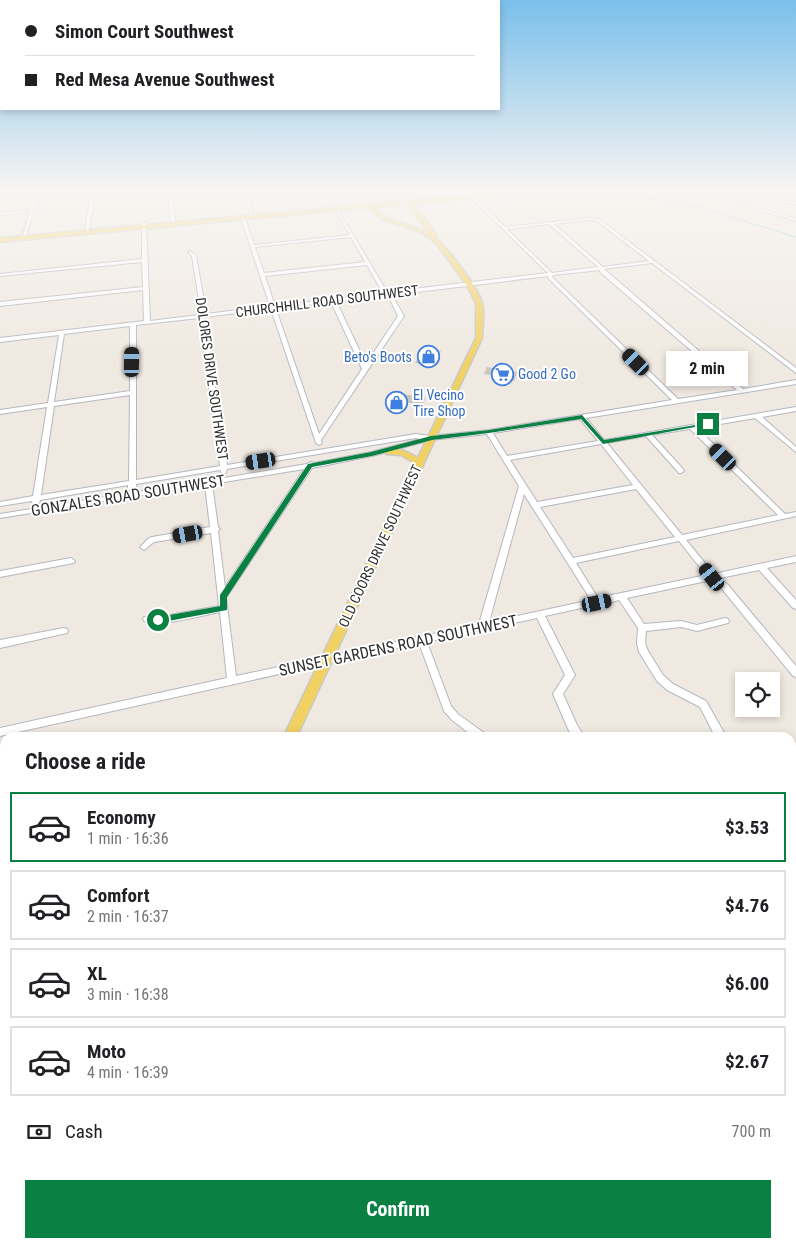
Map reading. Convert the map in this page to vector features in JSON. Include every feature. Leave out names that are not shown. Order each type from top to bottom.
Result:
[{"type":"main road","name":"OLD COORS DRIVE SOUTHWEST","points":[[292,732],[479,338],[478,304],[469,284],[443,249]]},
{"type":"main road","points":[[386,450],[403,453],[419,462]]},
{"type":"street","points":[[144,249],[147,322]]},
{"type":"street","points":[[254,249],[272,305],[275,307],[318,440],[319,452],[323,463]]},
{"type":"street","points":[[318,440],[401,316],[391,296],[386,294],[360,249]]},
{"type":"street","points":[[526,249],[551,274],[550,277],[676,401]]},
{"type":"street","points":[[580,249],[742,391]]},
{"type":"street","points":[[636,249],[796,371]]},
{"type":"street","name":"DOLORES DRIVE SOUTHWEST","points":[[190,252],[194,255],[204,313],[201,316],[225,479]]},
{"type":"street","points":[[0,275],[144,260]]},
{"type":"street","name":"CHURCHHILL ROAD SOUTHWEST","points":[[0,340],[653,262]]},
{"type":"street","points":[[262,274],[368,263]]},
{"type":"street","points":[[0,304],[145,288]]},
{"type":"street","points":[[333,301],[365,369]]},
{"type":"street","points":[[132,494],[131,393],[133,324]]},
{"type":"street","points":[[34,510],[62,332]]},
{"type":"street","name":"GONZALES ROAD SOUTHWEST","points":[[0,516],[310,466],[386,450],[431,438],[489,432],[796,382]]},
{"type":"street","points":[[0,412],[131,393]]},
{"type":"street","points":[[507,458],[796,409]]},
{"type":"street","points":[[757,416],[796,450]]},
{"type":"street","points":[[582,417],[712,577],[725,587],[796,673]]},
{"type":"street","points":[[692,427],[782,516]]},
{"type":"street","points":[[489,432],[597,603]]},
{"type":"street","points":[[648,435],[681,470]]},
{"type":"street","name":"GONZALES ROAD SOUTHWEST","points":[[0,504],[416,436],[431,438]]},
{"type":"street","points":[[223,597],[319,452]]},
{"type":"street","name":"DOLORES DRIVE SOUTHWEST","points":[[207,470],[216,529],[232,681]]},
{"type":"street","points":[[483,626],[524,486]]},
{"type":"street","points":[[536,505],[638,486]]},
{"type":"street","points":[[571,561],[796,514]]},
{"type":"street","points":[[144,547],[152,540],[216,529]]},
{"type":"street","name":"SUNSET GARDENS ROAD SOUTHWEST","points":[[0,732],[796,559]]},
{"type":"street","points":[[0,574],[70,561]]},
{"type":"street","points":[[760,566],[796,606]]},
{"type":"street","points":[[622,598],[642,628],[641,643],[644,652],[660,678],[670,687],[703,704],[719,732]]},
{"type":"street","points":[[147,619],[158,620],[224,608]]},
{"type":"street","points":[[540,615],[570,676],[558,694],[576,732]]},
{"type":"street","points":[[642,628],[681,624],[698,628],[725,621]]},
{"type":"street","points":[[0,644],[64,631]]},
{"type":"street","points":[[422,639],[448,708],[454,717],[475,732]]},
{"type":"building","name":"Beto's Boots","points":[[424,348],[441,351],[433,366],[415,363]]},
{"type":"building","name":"Good 2 Go","points":[[487,367],[518,372],[514,381],[503,379],[504,377],[484,374]]},
{"type":"building","name":"El Vecino Tire Shop","points":[[398,393],[426,398],[422,405],[404,402],[398,411],[388,410]]},
{"type":"place","name":"Beto's Boots","points":[[428,357]]},
{"type":"place","name":"Good 2 Go","points":[[502,374]]},
{"type":"place","name":"El Vecino Tire Shop","points":[[397,403]]},
{"type":"route","points":[[158,620],[224,608],[223,597],[310,466],[372,454],[431,438],[489,432],[582,417],[603,442],[708,424]]}]
